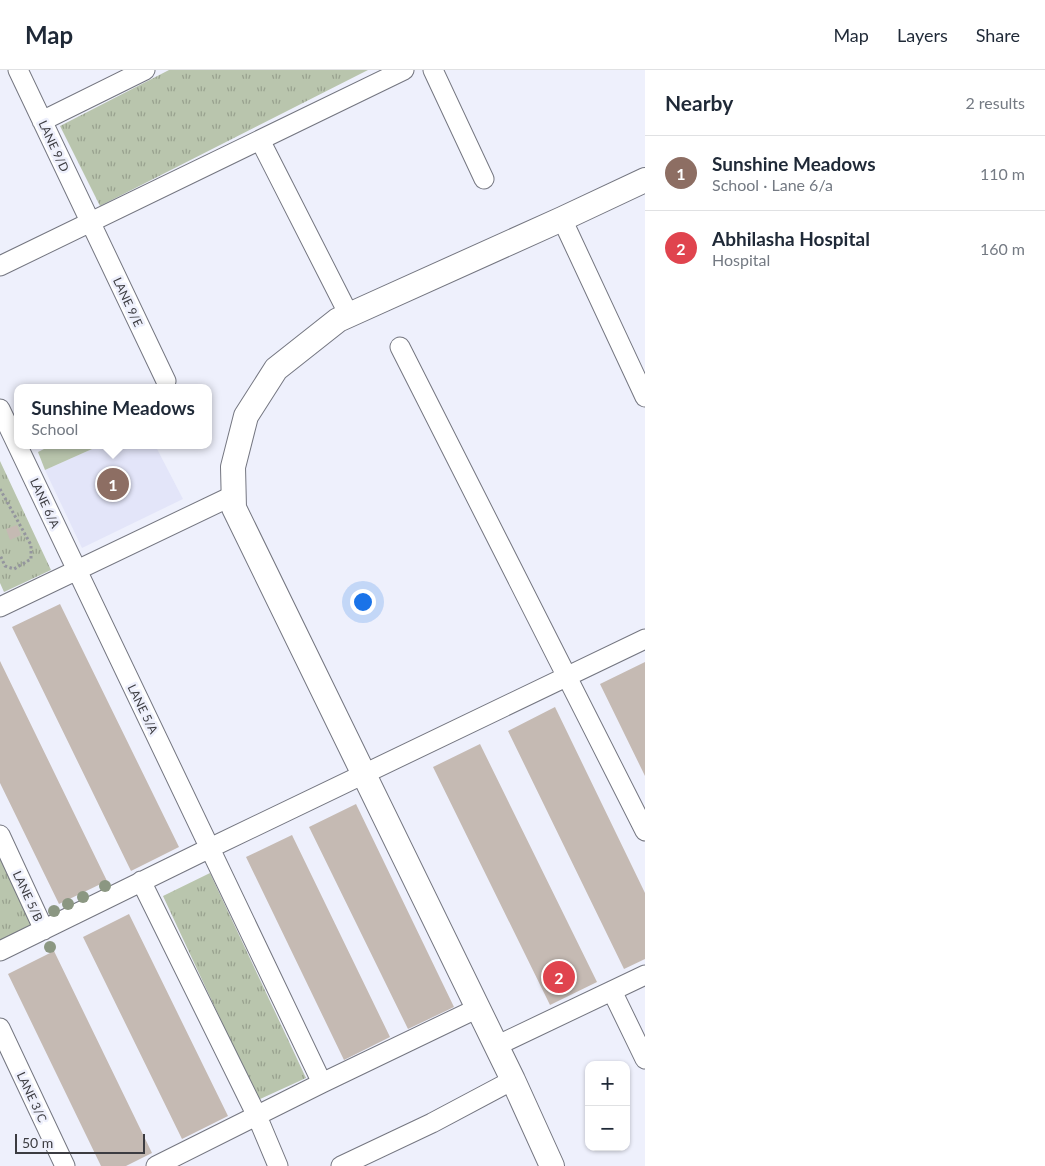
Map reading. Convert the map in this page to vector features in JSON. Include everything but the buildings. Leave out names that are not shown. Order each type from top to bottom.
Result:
[{"type":"street","name":"LANE 9/D","points":[[18,70],[90,222]]},
{"type":"street","points":[[42,121],[145,70]]},
{"type":"street","points":[[0,266],[404,70]]},
{"type":"street","points":[[434,70],[484,179]]},
{"type":"street","points":[[260,140],[349,315]]},
{"type":"street","points":[[552,1166],[513,1080],[234,508],[233,468],[246,416],[276,369],[338,320],[645,180]]},
{"type":"street","points":[[562,219],[645,397]]},
{"type":"street","name":"LANE 9/E","points":[[90,222],[166,381]]},
{"type":"street","points":[[400,347],[645,831]]},
{"type":"street","name":"LANE 6/A","points":[[0,409],[14,438]]},
{"type":"street","name":"LANE 6/A","points":[[19,449],[77,570]]},
{"type":"street","points":[[0,607],[234,495]]},
{"type":"street","name":"LANE 5/A","points":[[77,570],[322,1083]]},
{"type":"street","points":[[0,951],[141,881],[645,639]]},
{"type":"street","name":"LANE 5/B","points":[[0,835],[44,930]]},
{"type":"street","points":[[141,881],[256,1116],[278,1166]]},
{"type":"street","points":[[496,1046],[645,975]]},
{"type":"street","points":[[612,991],[645,1059]]},
{"type":"street","points":[[156,1166],[478,1008]]},
{"type":"street","name":"LANE 3/C","points":[[0,1028],[64,1166]]},
{"type":"street","points":[[341,1166],[432,1123],[513,1080]]},
{"type":"path","points":[[0,489],[31,546],[31,558],[14,569],[5,566],[0,555]]},
{"type":"shaded area","points":[[92,449],[157,449],[183,499],[82,548],[45,470]]},
{"type":"green space","points":[[169,70],[368,70],[100,206],[60,126]]},
{"type":"green space","points":[[44,449],[92,449],[45,470],[38,452]]},
{"type":"green space","points":[[0,461],[51,570],[4,592],[0,583]]},
{"type":"green space","points":[[0,851],[34,924],[0,940]]},
{"type":"green space","points":[[210,873],[306,1078],[258,1100],[163,896]]},
{"type":"place","name":"Sunshine Meadows","points":[[113,484]]},
{"type":"place","name":"Abhilasha Hospital","points":[[559,977]]}]
